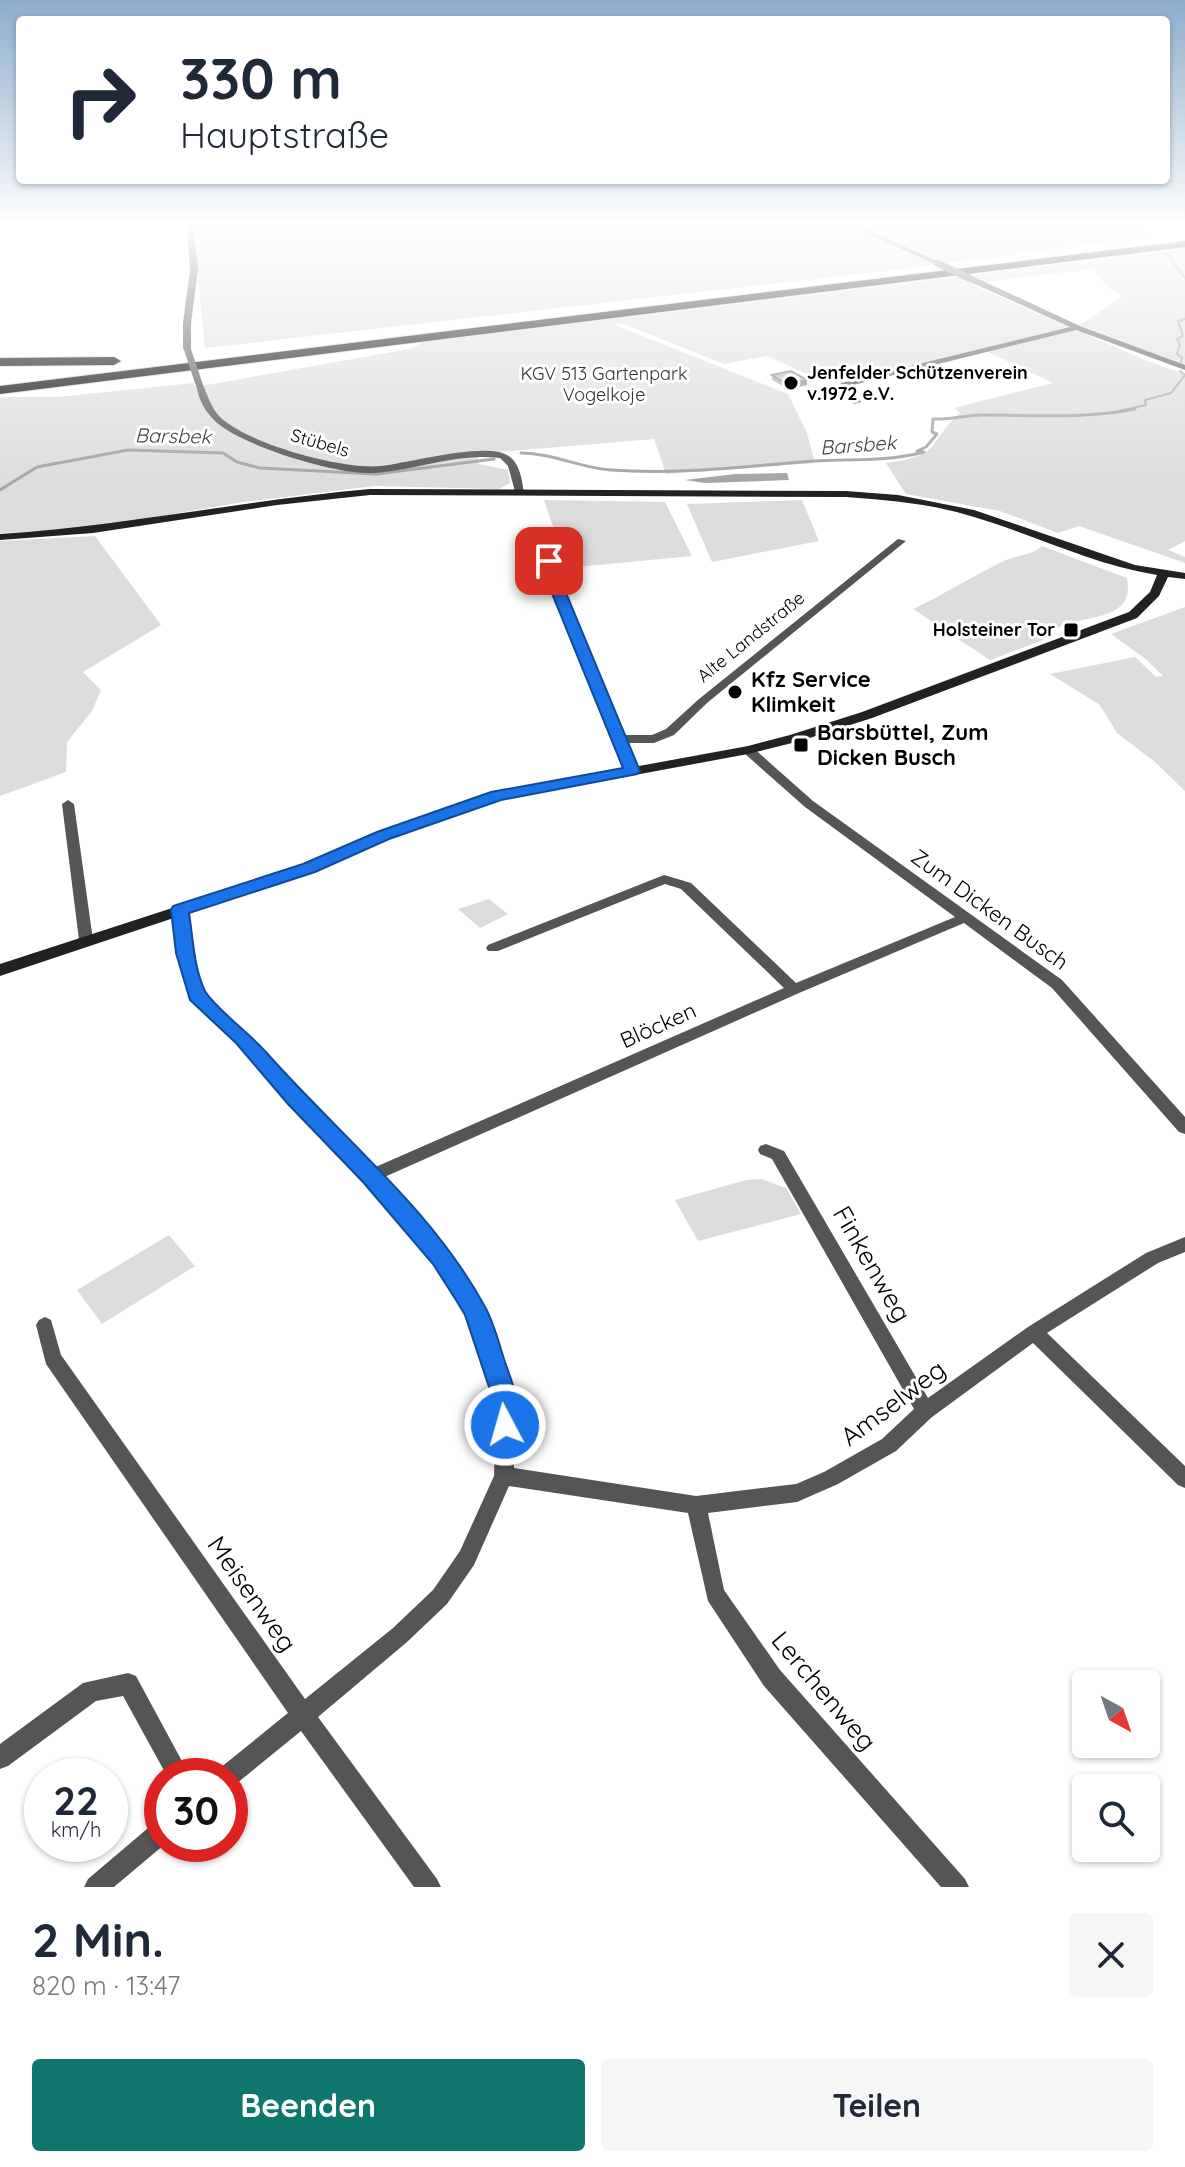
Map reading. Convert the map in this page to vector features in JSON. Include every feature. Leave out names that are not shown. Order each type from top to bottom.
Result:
[{"type":"highway","points":[[0,375],[406,335],[588,313]]},
{"type":"highway","points":[[0,392],[621,313]]},
{"type":"highway","points":[[0,392],[36,394],[187,382],[457,334]]},
{"type":"highway","points":[[0,362],[169,359]]},
{"type":"main road","points":[[0,537],[109,530],[326,496],[415,491],[846,494],[898,498],[962,509],[1145,585],[1155,593],[1163,574]]},
{"type":"main road","points":[[1145,585],[1163,574],[1185,576]]},
{"type":"main road","points":[[0,970],[309,868],[383,835],[497,796],[748,750],[867,715],[1133,615],[1144,606],[1145,585]]},
{"type":"street","name":"Stübels","points":[[188,313],[187,348],[212,414],[222,423],[263,442],[313,459],[365,470],[475,456],[504,457],[510,461],[519,493]]},
{"type":"street","points":[[1045,313],[1185,368]]},
{"type":"street","points":[[857,402],[844,385],[1077,328]]},
{"type":"street","name":"Alte Landstraße","points":[[617,739],[654,739],[670,732],[726,681],[901,541]]},
{"type":"street","points":[[549,554],[549,569],[632,771]]},
{"type":"street","name":"Zum Dicken Busch","points":[[748,750],[809,804],[1057,984],[1185,1128]]},
{"type":"street","points":[[68,804],[86,940]]},
{"type":"street","points":[[493,948],[664,879],[686,886],[794,989]]},
{"type":"street","points":[[180,910],[186,953],[197,995],[242,1038],[371,1176],[441,1257],[476,1311],[505,1399],[504,1476],[467,1558],[440,1597],[400,1635],[248,1760]]},
{"type":"street","name":"Blöcken","points":[[371,1176],[794,989],[965,918]]},
{"type":"street","name":"Finkenweg","points":[[766,1150],[778,1155],[925,1411]]},
{"type":"street","name":"Amselweg","points":[[504,1476],[696,1505],[797,1493],[831,1478],[889,1445],[925,1411],[1034,1332],[1152,1258],[1185,1244]]},
{"type":"street","name":"Meisenweg","points":[[45,1325],[52,1358],[303,1715],[429,1887]]},
{"type":"street","points":[[1034,1332],[1185,1479]]},
{"type":"street","name":"Lerchenweg","points":[[696,1505],[715,1594],[772,1678],[957,1887]]},
{"type":"street","points":[[0,1758],[91,1691],[128,1684],[169,1758]]},
{"type":"street","points":[[96,1887],[144,1846]]},
{"type":"green space","points":[[202,313],[514,313],[205,348]]},
{"type":"green space","name":"KGV 513 Gartenpark Vogelkoje","points":[[661,313],[1037,313],[1185,374],[1185,541],[1168,550],[1185,557],[1185,563],[1079,526],[1058,533],[1000,511],[906,494],[886,463],[925,452],[960,413],[954,408],[1053,383],[982,349],[872,376],[853,365],[809,375],[767,356],[724,364],[621,323],[613,324],[788,394],[807,433],[815,463],[666,474],[654,439],[477,454],[479,464],[508,470],[510,483],[499,489],[374,486],[243,502],[85,529],[0,533],[0,397],[58,397],[194,383],[195,387],[409,349],[424,342]]},
{"type":"green space","points":[[1098,313],[1185,313],[1185,365],[1080,325]]},
{"type":"green space","points":[[544,500],[665,502],[692,556],[566,568],[575,556],[571,549],[560,547]]},
{"type":"green space","points":[[802,500],[819,541],[712,562],[687,504]]},
{"type":"green space","points":[[95,536],[161,625],[83,672],[101,690],[92,711],[67,742],[66,772],[0,796],[0,541]]},
{"type":"green space","points":[[1042,546],[1127,578],[1127,595],[1121,606],[1097,617],[1067,624],[1053,630],[1043,640],[990,660],[913,609],[1006,560]]},
{"type":"green space","points":[[1185,607],[1185,791],[1155,762],[1117,733],[1100,705],[1050,674],[1135,657],[1156,677],[1163,676],[1111,634]]},
{"type":"green space","points":[[489,899],[508,914],[480,928],[458,909]]},
{"type":"green space","points":[[761,1179],[786,1188],[801,1214],[698,1241],[675,1200],[746,1180]]},
{"type":"green space","points":[[169,1235],[195,1266],[102,1324],[77,1290]]},
{"type":"shaded area","points":[[787,473],[789,480],[705,483],[685,480],[735,474]]},
{"type":"building","points":[[791,371],[807,380],[788,385],[772,375]]},
{"type":"waterway","name":"Barsbek","points":[[1181,362],[1182,358],[1177,354],[1180,345],[1177,339],[1183,336],[1178,321],[1185,319]]},
{"type":"waterway","name":"Barsbek","points":[[1119,411],[1146,405],[1145,400],[1171,393],[1185,375],[1180,371]]},
{"type":"waterway","name":"Barsbek","points":[[521,453],[544,455],[600,469],[636,471],[687,471],[883,459],[924,452],[917,451],[926,447],[937,434],[932,432],[933,419],[983,415],[1078,415],[1135,409]]},
{"type":"waterway","name":"Barsbek","points":[[0,490],[37,467],[128,450],[223,453],[237,462],[260,468],[376,474],[494,459]]},
{"type":"place","name":"Jenfelder Schützenverein v.1972 e.V.","points":[[791,383]]},
{"type":"place","name":"Holsteiner Tor","points":[[1071,630]]},
{"type":"place","name":"Kfz Service Klimkeit","points":[[735,692]]},
{"type":"place","name":"Barsbüttel, Zum Dicken Busch","points":[[801,745]]},
{"type":"route","points":[[505,1425],[505,1399],[476,1311],[465,1293],[441,1257],[371,1176],[242,1038],[197,995],[186,953],[180,910],[309,868],[383,835],[497,796],[632,771],[549,569],[549,561]]}]
